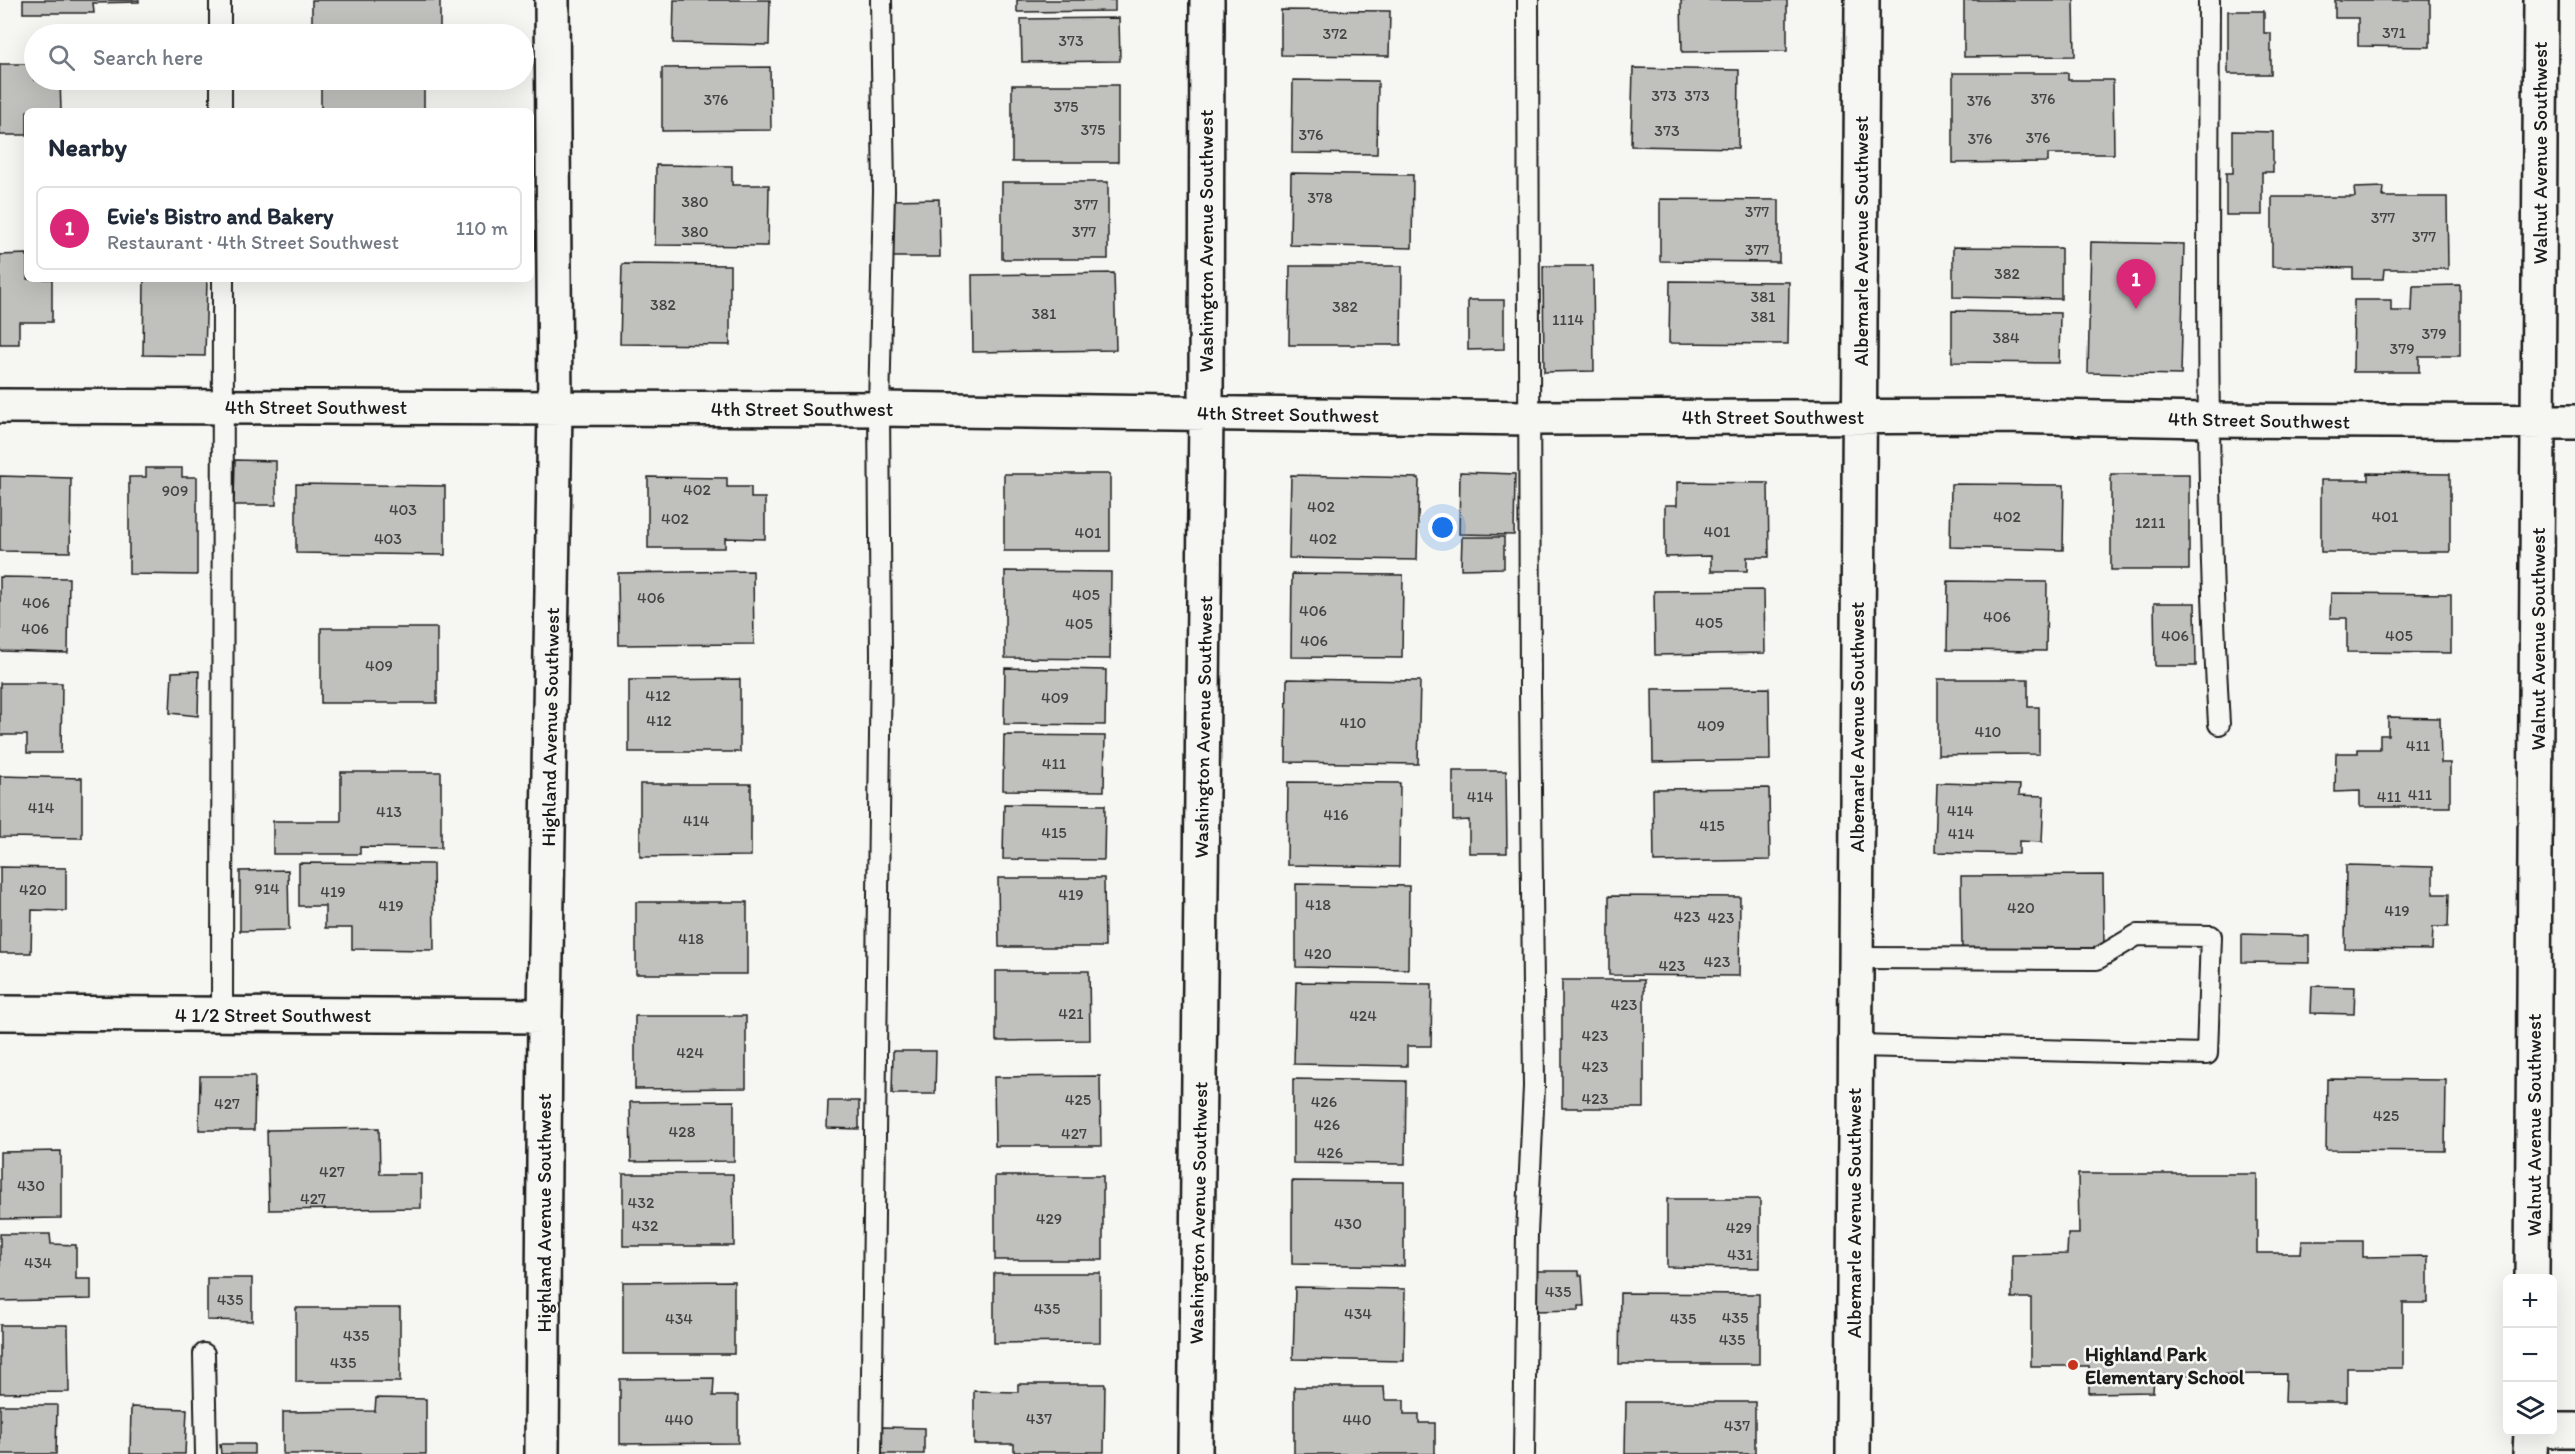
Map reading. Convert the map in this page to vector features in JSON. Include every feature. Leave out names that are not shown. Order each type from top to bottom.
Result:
[{"type":"street","name":"Highland Avenue Southwest","points":[[542,1454],[545,1016],[555,408],[552,0]]},
{"type":"street","name":"Washington Avenue Southwest","points":[[1195,1454],[1206,413],[1207,0]]},
{"type":"street","name":"Albemarle Avenue Southwest","points":[[1853,1454],[1862,0]]},
{"type":"street","name":"Walnut Avenue Southwest","points":[[2532,1274],[2540,422],[2541,0]]},
{"type":"street","name":"4th Street Southwest","points":[[0,406],[879,409],[1530,418],[1998,416],[2207,420],[2575,422]]},
{"type":"street","name":"4 1/2 Street Southwest","points":[[0,1012],[545,1016]]},
{"type":"street","points":[[2557,1430],[2575,1430]]},
{"type":"street","points":[[2530,1454],[2531,1436]]},
{"type":"lane","points":[[220,0],[220,24]]},
{"type":"lane","points":[[871,1454],[881,656],[879,409],[884,191],[881,0]]},
{"type":"lane","points":[[1524,1454],[1527,1233],[1534,1087],[1528,0]]},
{"type":"lane","points":[[2208,0],[2207,420],[2212,597],[2219,724]]},
{"type":"lane","points":[[221,90],[221,108]]},
{"type":"lane","points":[[222,1015],[223,282]]},
{"type":"lane","points":[[1856,958],[2097,959],[2137,935],[2211,936],[2207,1054],[1856,1046]]},
{"type":"lane","points":[[204,1354],[206,1454]]},
{"type":"building","points":[[23,0],[139,0],[139,2],[93,3],[94,13],[23,13]]},
{"type":"building","points":[[312,0],[440,0],[440,24],[312,24]]},
{"type":"building","points":[[674,0],[770,0],[769,45],[673,43]]},
{"type":"building","points":[[1017,0],[1115,0],[1115,11],[1017,12]]},
{"type":"building","points":[[1681,0],[1787,0],[1787,51],[1682,52]]},
{"type":"building","points":[[1964,0],[2074,0],[2075,56],[1964,57]]},
{"type":"building","points":[[2335,0],[2430,0],[2430,47],[2358,46],[2358,18],[2335,18]]},
{"type":"building","points":[[1281,10],[1390,11],[1389,56],[1281,55]]},
{"type":"building","points":[[2228,11],[2264,11],[2264,33],[2271,33],[2271,74],[2228,74]]},
{"type":"building","points":[[1119,18],[1120,61],[1022,62],[1021,19]]},
{"type":"building","points":[[0,64],[24,64],[24,90],[60,90],[61,108],[24,108],[24,135],[0,135]]},
{"type":"building","points":[[770,67],[771,130],[662,131],[662,68]]},
{"type":"building","points":[[1633,68],[1739,70],[1738,148],[1631,146]]},
{"type":"building","points":[[1953,73],[2068,73],[2068,80],[2113,80],[2114,154],[2048,154],[2048,162],[1953,163]]},
{"type":"building","points":[[1293,80],[1378,81],[1377,154],[1292,153]]},
{"type":"building","points":[[1012,85],[1118,85],[1118,162],[1012,162]]},
{"type":"building","points":[[321,90],[424,90],[424,108],[321,108]]},
{"type":"building","points":[[2233,131],[2273,132],[2273,172],[2262,172],[2262,215],[2226,215],[2226,173],[2233,173]]},
{"type":"building","points":[[656,165],[732,166],[732,185],[769,185],[768,246],[655,245]]},
{"type":"building","points":[[1291,173],[1413,175],[1412,248],[1290,245]]},
{"type":"building","points":[[1002,182],[1108,182],[1108,259],[1002,259]]},
{"type":"building","points":[[2384,187],[2383,197],[2447,197],[2448,269],[2384,269],[2383,279],[2353,279],[2353,268],[2272,267],[2272,197],[2355,197],[2354,188]]},
{"type":"building","points":[[939,199],[940,257],[893,257],[892,200]]},
{"type":"building","points":[[1660,199],[1779,200],[1779,262],[1660,261]]},
{"type":"building","points":[[2091,242],[2184,244],[2181,375],[2088,373]]},
{"type":"building","points":[[1953,247],[2061,248],[2061,299],[1953,297]]},
{"type":"building","points":[[24,254],[24,282],[52,282],[52,322],[19,322],[19,344],[0,344],[0,255]]},
{"type":"building","points":[[622,264],[730,265],[730,345],[620,344]]},
{"type":"building","points":[[1290,266],[1402,266],[1401,345],[1289,345]]},
{"type":"building","points":[[1543,266],[1593,266],[1594,371],[1544,372]]},
{"type":"building","points":[[1114,273],[1116,350],[973,352],[972,275]]},
{"type":"building","points":[[1670,281],[1789,282],[1788,344],[1669,343]]},
{"type":"building","points":[[144,282],[207,282],[205,356],[143,355]]},
{"type":"building","points":[[2460,285],[2460,356],[2419,356],[2419,372],[2353,372],[2354,300],[2391,300],[2391,311],[2412,311],[2413,286]]},
{"type":"building","points":[[1468,300],[1504,300],[1504,349],[1468,350]]},
{"type":"building","points":[[1952,311],[2060,313],[2059,363],[1952,362]]},
{"type":"building","points":[[235,460],[276,461],[276,505],[234,505]]},
{"type":"building","points":[[146,468],[182,468],[182,477],[197,477],[197,575],[129,574],[129,477],[146,477]]},
{"type":"building","points":[[1460,472],[1515,474],[1514,535],[1459,534]]},
{"type":"building","points":[[2368,473],[2450,474],[2450,552],[2321,552],[2321,480],[2368,480]]},
{"type":"building","points":[[1004,474],[1110,474],[1110,551],[1004,551]]},
{"type":"building","points":[[2111,474],[2189,474],[2189,570],[2111,570]]},
{"type":"building","points":[[1291,475],[1419,478],[1417,560],[1289,558]]},
{"type":"building","points":[[0,476],[71,478],[70,552],[0,551]]},
{"type":"building","points":[[648,477],[727,478],[727,487],[751,487],[751,498],[765,498],[765,539],[725,538],[725,548],[648,548]]},
{"type":"building","points":[[1677,482],[1768,483],[1769,557],[1747,557],[1747,571],[1711,571],[1711,556],[1665,557],[1665,505],[1677,505]]},
{"type":"building","points":[[296,484],[445,486],[445,555],[296,553]]},
{"type":"building","points":[[1951,484],[2064,485],[2063,550],[1950,547]]},
{"type":"building","points":[[1462,537],[1504,537],[1504,568],[1461,569]]},
{"type":"building","points":[[753,571],[754,644],[619,645],[618,573]]},
{"type":"building","points":[[1005,571],[1111,572],[1110,659],[1005,658]]},
{"type":"building","points":[[1292,574],[1403,575],[1402,658],[1291,657]]},
{"type":"building","points":[[0,577],[69,578],[68,653],[0,651]]},
{"type":"building","points":[[1948,581],[2047,582],[2046,651],[1947,650]]},
{"type":"building","points":[[1764,590],[1765,653],[1655,655],[1654,591]]},
{"type":"building","points":[[2331,593],[2451,594],[2451,653],[2347,652],[2347,618],[2330,618]]},
{"type":"building","points":[[2154,603],[2195,603],[2196,666],[2155,666]]},
{"type":"building","points":[[321,628],[437,628],[437,703],[321,703]]},
{"type":"building","points":[[1005,668],[1106,670],[1105,725],[1004,724]]},
{"type":"building","points":[[199,671],[198,716],[170,713],[172,672]]},
{"type":"building","points":[[740,679],[740,752],[629,752],[629,680]]},
{"type":"building","points":[[1287,679],[1420,681],[1418,764],[1286,762]]},
{"type":"building","points":[[1938,679],[2028,679],[2028,707],[2039,707],[2039,754],[1938,755]]},
{"type":"building","points":[[0,683],[62,683],[61,753],[27,753],[27,735],[0,735]]},
{"type":"building","points":[[1769,688],[1770,760],[1653,762],[1652,689]]},
{"type":"building","points":[[2388,717],[2440,718],[2441,763],[2450,763],[2450,807],[2360,807],[2360,791],[2335,792],[2336,753],[2358,753],[2358,749],[2380,749],[2380,735],[2388,735]]},
{"type":"building","points":[[1004,735],[1105,736],[1104,791],[1003,790]]},
{"type":"building","points":[[1453,771],[1506,771],[1507,853],[1469,853],[1469,820],[1453,821]]},
{"type":"building","points":[[341,772],[441,772],[441,848],[360,847],[360,854],[273,854],[273,821],[341,821]]},
{"type":"building","points":[[0,776],[82,778],[82,838],[0,837]]},
{"type":"building","points":[[1288,782],[1400,783],[1399,867],[1287,865]]},
{"type":"building","points":[[1937,783],[2020,785],[2019,795],[2044,796],[2042,842],[2019,841],[2019,854],[1935,852]]},
{"type":"building","points":[[640,784],[751,784],[751,856],[640,857]]},
{"type":"building","points":[[1769,788],[1770,860],[1654,862],[1653,789]]},
{"type":"building","points":[[1004,804],[1105,805],[1104,860],[1003,859]]},
{"type":"building","points":[[299,863],[433,864],[434,950],[352,949],[352,928],[325,928],[325,906],[299,906]]},
{"type":"building","points":[[2346,865],[2433,867],[2433,894],[2449,894],[2448,927],[2433,927],[2432,950],[2345,949]]},
{"type":"building","points":[[0,867],[66,868],[66,911],[32,910],[31,953],[0,953]]},
{"type":"building","points":[[288,870],[289,930],[240,931],[240,871]]},
{"type":"building","points":[[2103,875],[2104,948],[1962,948],[1961,876]]},
{"type":"building","points":[[998,878],[1104,878],[1105,947],[999,947]]},
{"type":"building","points":[[1296,884],[1409,886],[1408,969],[1296,967]]},
{"type":"building","points":[[1609,896],[1740,897],[1739,976],[1609,975]]},
{"type":"building","points":[[636,902],[747,902],[747,974],[636,974]]},
{"type":"building","points":[[2242,934],[2309,936],[2309,963],[2242,962]]},
{"type":"building","points":[[996,971],[1089,971],[1090,1040],[996,1041]]},
{"type":"building","points":[[1562,980],[1644,980],[1644,1108],[1562,1108]]},
{"type":"building","points":[[1296,982],[1432,984],[1431,1046],[1407,1046],[1407,1066],[1294,1064]]},
{"type":"building","points":[[2312,986],[2355,987],[2354,1014],[2311,1013]]},
{"type":"building","points":[[635,1016],[746,1016],[746,1088],[635,1089]]},
{"type":"building","points":[[893,1051],[936,1051],[935,1094],[892,1094]]},
{"type":"building","points":[[200,1076],[255,1076],[254,1130],[199,1130]]},
{"type":"building","points":[[1100,1076],[1101,1146],[995,1146],[994,1077]]},
{"type":"building","points":[[1293,1079],[1406,1081],[1405,1164],[1293,1163]]},
{"type":"building","points":[[2327,1079],[2446,1080],[2445,1151],[2326,1150]]},
{"type":"building","points":[[734,1101],[734,1161],[631,1162],[630,1102]]},
{"type":"building","points":[[828,1101],[859,1101],[859,1129],[827,1128]]},
{"type":"building","points":[[379,1128],[380,1174],[421,1174],[421,1208],[269,1210],[267,1130]]},
{"type":"building","points":[[61,1151],[61,1218],[0,1219],[0,1152]]},
{"type":"building","points":[[623,1174],[733,1174],[734,1246],[623,1246]]},
{"type":"building","points":[[2078,1174],[2257,1174],[2257,1253],[2301,1253],[2302,1241],[2363,1241],[2363,1257],[2428,1256],[2428,1303],[2403,1303],[2403,1368],[2347,1368],[2347,1402],[2285,1402],[2286,1374],[2154,1375],[2153,1392],[2089,1393],[2089,1366],[2031,1366],[2031,1298],[2012,1298],[2012,1255],[2067,1254],[2068,1234],[2079,1234]]},
{"type":"building","points":[[995,1176],[1103,1176],[1103,1260],[995,1260]]},
{"type":"building","points":[[1292,1181],[1404,1182],[1404,1266],[1292,1264]]},
{"type":"building","points":[[1667,1199],[1760,1199],[1760,1268],[1667,1267]]},
{"type":"building","points":[[0,1234],[50,1234],[51,1244],[76,1245],[76,1279],[91,1279],[91,1299],[0,1301]]},
{"type":"building","points":[[1533,1271],[1579,1271],[1579,1275],[1582,1275],[1584,1306],[1579,1306],[1579,1310],[1534,1311]]},
{"type":"building","points":[[994,1273],[1100,1273],[1100,1342],[994,1343]]},
{"type":"building","points":[[207,1278],[252,1278],[252,1321],[207,1320]]},
{"type":"building","points":[[734,1281],[734,1354],[623,1354],[623,1282]]},
{"type":"building","points":[[1295,1287],[1405,1289],[1404,1361],[1293,1359]]},
{"type":"building","points":[[1620,1293],[1759,1294],[1759,1364],[1619,1364]]},
{"type":"building","points":[[296,1308],[400,1308],[400,1382],[296,1382]]},
{"type":"building","points":[[0,1325],[68,1325],[69,1392],[0,1393]]},
{"type":"building","points":[[714,1378],[713,1396],[738,1396],[738,1443],[620,1444],[620,1379]]},
{"type":"building","points":[[1018,1384],[1105,1384],[1104,1452],[1014,1452],[1014,1444],[974,1444],[974,1391],[1018,1392]]},
{"type":"building","points":[[1294,1387],[1384,1387],[1385,1400],[1404,1400],[1404,1414],[1419,1414],[1419,1423],[1435,1423],[1435,1454],[1294,1454]]},
{"type":"building","points":[[376,1398],[426,1399],[426,1454],[283,1454],[283,1412],[375,1411]]},
{"type":"building","points":[[1626,1402],[1755,1402],[1755,1454],[1625,1454]]},
{"type":"building","points":[[0,1405],[57,1405],[56,1454],[0,1454]]},
{"type":"building","points":[[131,1407],[187,1409],[185,1454],[130,1454]]},
{"type":"building","points":[[882,1427],[924,1428],[924,1454],[881,1454]]},
{"type":"building","points":[[220,1444],[254,1444],[254,1454],[221,1454]]},
{"type":"place","name":"Evie's Bistro and Bakery","points":[[2136,309]]},
{"type":"place","name":"Highland Park Elementary School","points":[[2073,1365]]}]
